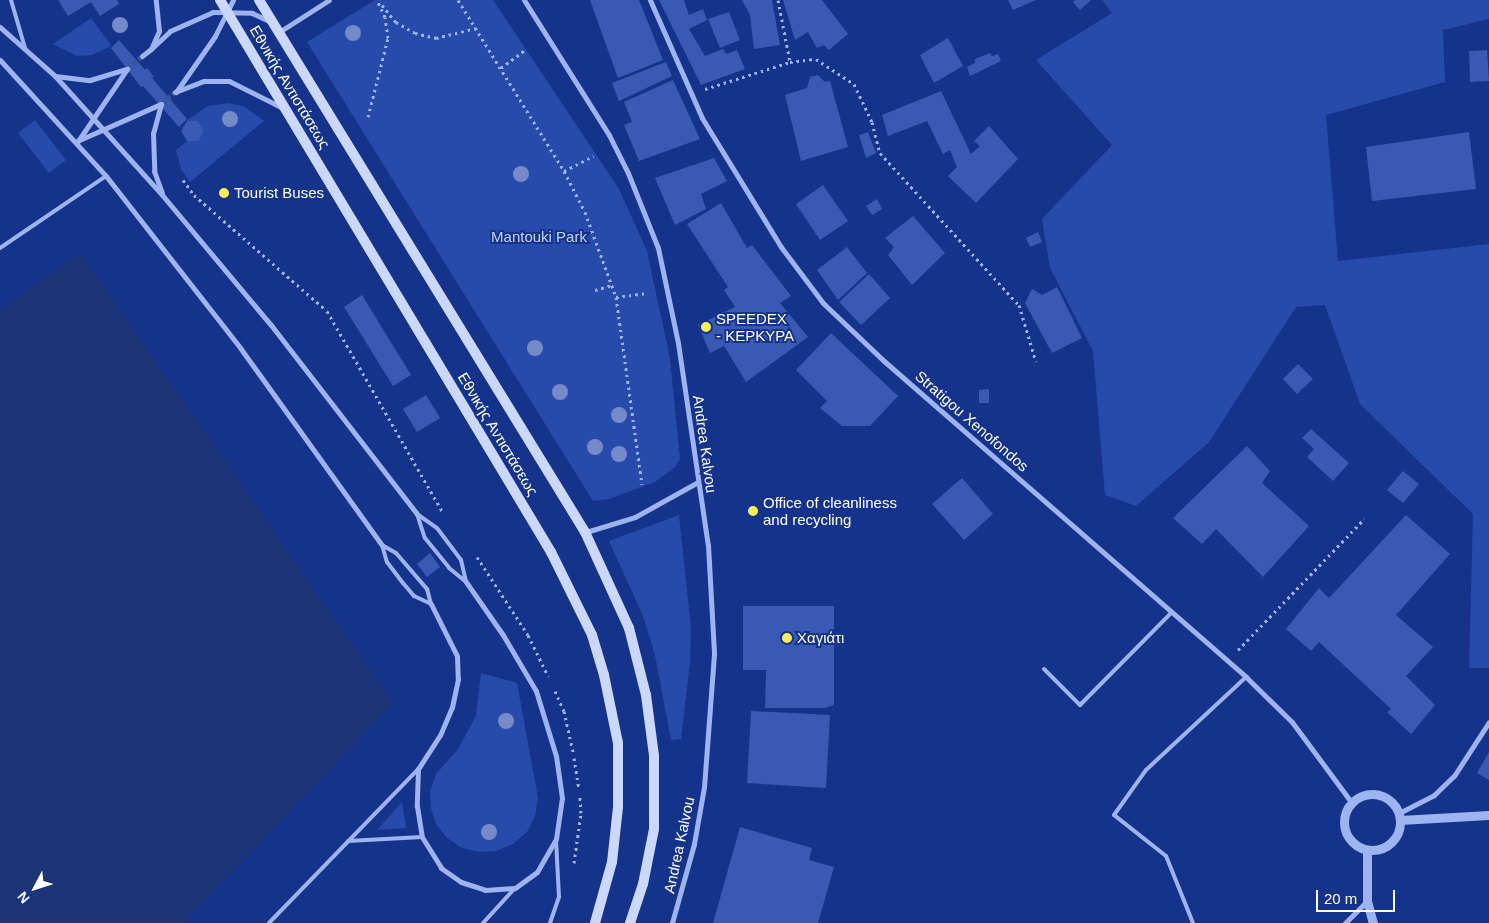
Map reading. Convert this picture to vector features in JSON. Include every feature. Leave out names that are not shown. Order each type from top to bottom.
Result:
[{"type":"main road","name":"Εθνικής Αντιστάσεως","points":[[220,0],[551,552],[592,635],[612,708],[618,753],[618,807],[612,862],[594,923]]},
{"type":"main road","name":"Εθνικής Αντιστάσεως","points":[[259,0],[585,532],[629,628],[639,661],[651,725],[654,829],[643,884],[630,923]]},
{"type":"street","points":[[151,49],[158,31],[156,0]]},
{"type":"street","points":[[233,0],[215,36],[175,92],[204,81],[230,81],[286,109]]},
{"type":"street","points":[[142,56],[186,22],[212,12],[252,13],[276,27],[329,0]]},
{"type":"street","name":"Andrea Kalvou","points":[[524,0],[609,135],[628,173],[658,248],[678,343],[696,483],[708,545],[713,606],[714,677],[702,796],[694,844],[672,923]]},
{"type":"street","name":"Stratigou Xenofondos","points":[[650,0],[690,94],[776,240],[808,285],[836,316],[1170,613],[1246,677],[1292,722],[1352,803]]},
{"type":"street","points":[[0,26],[56,76],[163,196],[271,325],[417,514]]},
{"type":"street","points":[[0,60],[77,142],[106,176],[241,349],[382,545]]},
{"type":"street","points":[[56,76],[90,80],[127,69],[77,142]]},
{"type":"street","points":[[77,142],[161,104],[152,133],[154,172],[163,196]]},
{"type":"street","points":[[585,532],[636,517],[696,483]]},
{"type":"street","points":[[431,604],[457,656],[458,679],[452,707],[440,735],[418,769],[417,806],[422,837],[441,868],[461,882],[485,890],[515,888],[537,872],[556,839],[562,798],[556,756],[546,717],[536,691],[503,635],[466,582]]},
{"type":"street","points":[[1400,817],[1434,795],[1454,776],[1489,722]]},
{"type":"street","points":[[1374,794],[1390,800],[1400,817],[1396,837],[1391,844],[1375,850],[1359,847],[1347,835],[1344,818],[1352,803],[1374,794]]},
{"type":"street","points":[[1400,817],[1489,815]]},
{"type":"street","points":[[1367,850],[1367,901],[1373,923]]},
{"type":"street","points":[[1345,923],[1367,901]]},
{"type":"lane","points":[[11,0],[25,50]]},
{"type":"lane","points":[[0,248],[106,176]]},
{"type":"lane","points":[[417,514],[437,528],[461,560],[466,582]]},
{"type":"lane","points":[[417,514],[425,538],[449,568],[466,582]]},
{"type":"lane","points":[[382,545],[387,562],[403,583],[414,596],[431,604]]},
{"type":"lane","points":[[382,545],[396,553],[426,589],[431,604]]},
{"type":"lane","points":[[1044,669],[1080,705],[1170,613]]},
{"type":"lane","points":[[1192,923],[1166,856],[1114,814],[1146,770],[1246,677]]},
{"type":"lane","points":[[269,923],[418,769]]},
{"type":"lane","points":[[348,841],[422,837]]},
{"type":"lane","points":[[550,923],[559,897],[556,839]]},
{"type":"lane","points":[[483,923],[515,888]]},
{"type":"path","points":[[378,0],[396,22],[415,33],[436,38],[476,28]]},
{"type":"path","points":[[368,117],[388,38],[385,17],[378,0]]},
{"type":"path","points":[[458,0],[564,171],[585,212],[616,297],[642,484]]},
{"type":"path","points":[[778,0],[790,62]]},
{"type":"path","points":[[500,68],[525,50]]},
{"type":"path","points":[[690,94],[790,62],[816,59],[854,84],[872,122],[880,153],[1019,305],[1036,362]]},
{"type":"path","points":[[564,171],[593,156]]},
{"type":"path","points":[[595,290],[612,285]]},
{"type":"path","points":[[616,297],[648,293]]},
{"type":"path","points":[[1227,661],[1364,519]]},
{"type":"green space","name":"Mantouki Park","points":[[375,0],[493,0],[619,189],[647,251],[670,359],[680,459],[675,467],[655,482],[609,499],[593,501],[307,42]]},
{"type":"green space","points":[[1102,0],[1489,0],[1489,19],[1443,30],[1445,82],[1326,115],[1338,261],[1489,244],[1489,668],[1469,668],[1473,514],[1360,404],[1325,305],[1296,307],[1209,442],[1136,506],[1105,495],[1093,351],[1050,268],[1042,219],[1112,145],[1036,60],[1112,13]]},
{"type":"green space","points":[[91,18],[111,45],[92,55],[77,56],[53,44]]},
{"type":"green space","points":[[229,103],[245,107],[264,121],[190,182],[181,169],[176,150],[187,141],[199,141],[204,131],[198,121],[186,121],[208,106]]},
{"type":"green space","points":[[35,120],[66,160],[49,173],[18,133]]},
{"type":"green space","points":[[679,515],[691,628],[690,662],[681,739],[671,740],[655,655],[643,616],[609,541]]},
{"type":"green space","points":[[481,673],[517,683],[538,798],[535,816],[527,832],[513,844],[496,851],[478,852],[460,847],[446,837],[436,824],[431,808],[430,791],[436,774],[458,749],[476,716]]},
{"type":"green space","points":[[402,802],[406,828],[377,830]]},
{"type":"shaded area","points":[[80,253],[393,703],[184,923],[0,923],[0,311]]},
{"type":"building","points":[[58,0],[117,0],[119,4],[100,16],[91,2],[68,16]]},
{"type":"building","points":[[590,0],[639,0],[663,60],[618,78]]},
{"type":"building","points":[[659,0],[684,0],[689,15],[703,9],[707,20],[689,29],[705,56],[723,49],[726,54],[737,50],[745,69],[701,85]]},
{"type":"building","points":[[742,0],[772,0],[780,45],[754,49],[750,15]]},
{"type":"building","points":[[783,0],[822,0],[848,34],[829,50],[824,45],[817,48],[808,32],[795,40]]},
{"type":"building","points":[[1008,0],[1036,0],[1013,10]]},
{"type":"building","points":[[1075,0],[1091,0],[1080,10],[1073,2]]},
{"type":"building","points":[[729,12],[740,40],[720,48],[708,19]]},
{"type":"building","points":[[948,38],[963,66],[934,83],[920,55]]},
{"type":"building","points":[[119,40],[145,70],[147,68],[154,77],[152,78],[187,119],[179,127],[143,86],[141,87],[111,48]]},
{"type":"building","points":[[1487,50],[1489,81],[1470,82],[1469,51]]},
{"type":"building","points":[[990,53],[992,56],[998,54],[1001,61],[970,76],[967,67],[975,63],[975,59]]},
{"type":"building","points":[[666,62],[672,76],[619,101],[612,83]]},
{"type":"building","points":[[818,75],[825,82],[830,81],[848,147],[801,161],[785,95],[807,88],[810,77]]},
{"type":"building","points":[[673,80],[700,139],[639,161],[624,125],[632,122],[624,102]]},
{"type":"building","points":[[941,91],[971,154],[980,146],[974,141],[989,126],[1018,159],[976,203],[948,176],[957,167],[950,150],[943,154],[927,121],[888,136],[882,115]]},
{"type":"building","points":[[187,121],[198,121],[204,131],[199,141],[187,141],[181,131]]},
{"type":"building","points":[[868,132],[876,153],[866,158],[859,135]]},
{"type":"building","points":[[1469,132],[1476,189],[1372,201],[1366,147]]},
{"type":"building","points":[[714,158],[727,181],[701,194],[706,209],[675,225],[655,178]]},
{"type":"building","points":[[823,185],[848,221],[820,240],[796,204]]},
{"type":"building","points":[[877,199],[882,209],[872,215],[866,206]]},
{"type":"building","points":[[721,203],[747,248],[752,245],[791,296],[780,303],[808,337],[746,382],[724,346],[710,353],[698,325],[735,307],[724,290],[728,287],[687,224]]},
{"type":"building","points":[[913,216],[945,253],[912,285],[888,255],[894,247],[885,238]]},
{"type":"building","points":[[1038,232],[1042,242],[1030,247],[1026,238]]},
{"type":"building","points":[[847,247],[867,273],[838,300],[817,270]]},
{"type":"building","points":[[869,274],[890,298],[861,325],[839,302]]},
{"type":"building","points":[[1057,287],[1082,338],[1052,353],[1025,303],[1032,289],[1042,295]]},
{"type":"building","points":[[362,295],[411,375],[393,386],[344,307]]},
{"type":"building","points":[[831,333],[898,396],[870,426],[842,426],[820,408],[827,401],[796,370]]},
{"type":"building","points":[[1298,364],[1313,379],[1297,394],[1283,379]]},
{"type":"building","points":[[989,389],[989,403],[979,403],[979,390]]},
{"type":"building","points":[[426,395],[440,418],[417,432],[403,409]]},
{"type":"building","points":[[1311,429],[1349,463],[1333,481],[1307,457],[1314,449],[1302,438]]},
{"type":"building","points":[[1247,446],[1270,471],[1262,483],[1309,526],[1263,577],[1216,529],[1202,544],[1173,518]]},
{"type":"building","points":[[1403,471],[1419,484],[1403,503],[1387,490]]},
{"type":"building","points":[[962,478],[993,514],[964,540],[932,504]]},
{"type":"building","points":[[1406,515],[1450,554],[1396,615],[1433,647],[1406,676],[1435,705],[1411,734],[1387,712],[1391,709],[1319,642],[1311,651],[1286,629],[1319,588],[1329,598]]},
{"type":"building","points":[[430,553],[440,567],[427,577],[417,564]]},
{"type":"building","points":[[743,606],[834,606],[834,705],[825,708],[765,708],[766,670],[743,670]]},
{"type":"building","points":[[751,711],[830,715],[826,788],[747,783]]},
{"type":"building","points":[[1489,752],[1489,780],[1477,773]]},
{"type":"building","points":[[740,827],[812,848],[809,860],[834,867],[818,923],[713,923]]},
{"type":"tunnel","points":[[127,69],[142,56]]},
{"type":"tunnel","points":[[161,104],[175,92]]},
{"type":"place","name":"Tourist Buses","points":[[224,193]]},
{"type":"place","name":"SPEEDEX - ΚΕΡΚΥΡΑ","points":[[706,327]]},
{"type":"place","name":"Office of cleanliness and recycling","points":[[753,511]]},
{"type":"place","name":"Χαγιάτι","points":[[787,638]]}]
